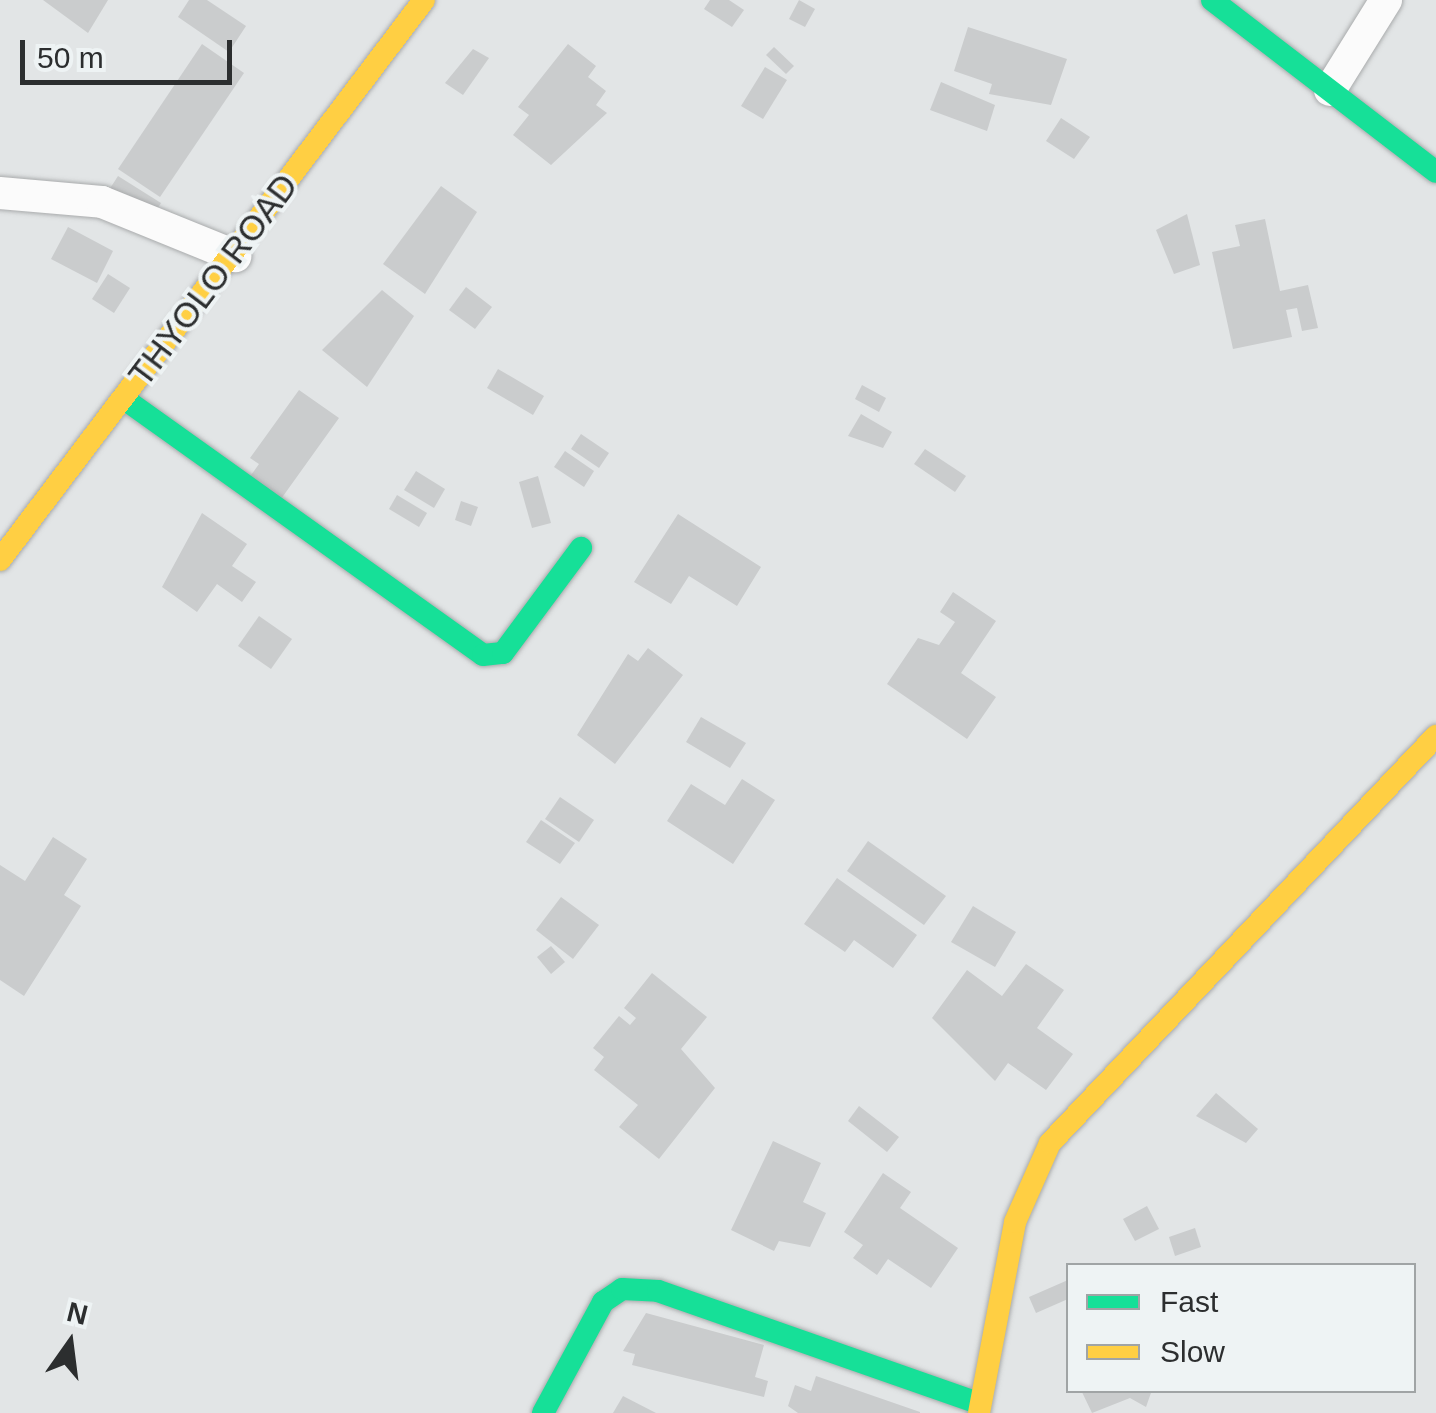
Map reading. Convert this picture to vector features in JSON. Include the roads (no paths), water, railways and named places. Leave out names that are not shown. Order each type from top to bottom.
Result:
[{"type":"main road","name":"THYOLO ROAD","points":[[0,560],[235,256],[424,0]]},
{"type":"main road","points":[[1212,0],[1436,172]]},
{"type":"main road","points":[[123,398],[482,654],[503,652],[581,548]]},
{"type":"main road","points":[[543,1413],[603,1302],[622,1289],[658,1291],[980,1409],[1015,1222],[1050,1143],[1436,736]]},
{"type":"street","points":[[1330,90],[1386,0]]},
{"type":"street","points":[[0,193],[102,202],[235,256]]}]
